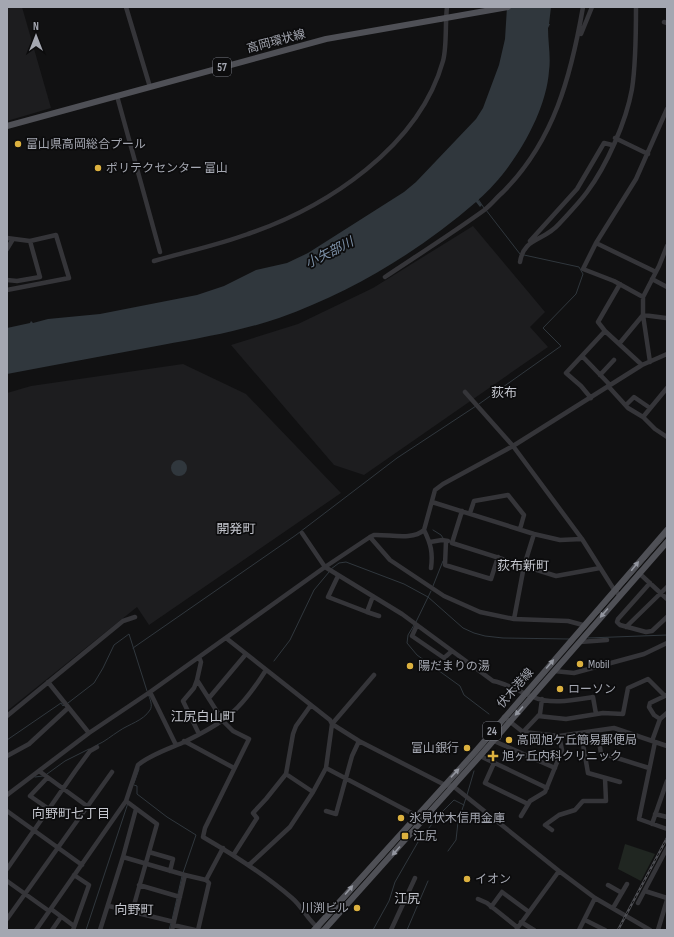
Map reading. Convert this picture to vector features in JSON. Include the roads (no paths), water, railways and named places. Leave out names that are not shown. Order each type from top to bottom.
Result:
[{"type":"main road","name":"高岡環状線","points":[[7,126],[326,40],[508,7]]},
{"type":"main road","name":"伏木港線","points":[[319,929],[667,530]]},
{"type":"main road","name":"伏木港線","points":[[319,929],[494,741],[667,542]]},
{"type":"street","points":[[126,7],[150,87]]},
{"type":"street","points":[[154,261],[248,235],[310,207],[358,176],[400,137],[420,111],[437,79],[443,60],[447,7]]},
{"type":"street","points":[[385,277],[484,211],[516,179],[532,158],[553,116],[570,72],[578,41],[583,7]]},
{"type":"street","points":[[578,41],[592,7]]},
{"type":"street","points":[[529,243],[538,240],[554,229],[587,192],[612,145],[625,115],[632,89],[636,33],[636,7]]},
{"type":"street","points":[[117,96],[160,252]]},
{"type":"street","points":[[643,297],[620,284],[583,269],[596,243],[636,179],[665,122],[667,109]]},
{"type":"street","points":[[615,138],[648,154]]},
{"type":"street","points":[[520,262],[522,253],[529,243],[577,189],[604,143],[612,145]]},
{"type":"street","points":[[7,238],[30,241],[56,235],[69,278],[7,290]]},
{"type":"street","points":[[7,249],[13,239]]},
{"type":"street","points":[[7,280],[17,281],[40,277],[30,241]]},
{"type":"street","points":[[596,243],[656,272]]},
{"type":"street","points":[[650,362],[643,315],[643,297],[666,254],[667,246]]},
{"type":"street","points":[[652,279],[667,287]]},
{"type":"street","points":[[620,284],[598,322],[605,331],[642,365]]},
{"type":"street","points":[[643,315],[666,318]]},
{"type":"street","points":[[619,344],[643,315]]},
{"type":"street","points":[[591,398],[581,386],[566,373],[605,331]]},
{"type":"street","points":[[431,568],[433,554],[430,542],[424,530],[435,490],[443,484],[513,446],[642,365],[667,354]]},
{"type":"street","points":[[582,356],[626,405],[643,417],[655,430],[667,437]]},
{"type":"street","points":[[600,375],[614,360]]},
{"type":"street","points":[[643,417],[667,388]]},
{"type":"street","points":[[466,392],[513,446],[582,540],[615,591],[620,596]]},
{"type":"street","points":[[626,405],[634,397],[650,408]]},
{"type":"street","points":[[470,513],[474,501],[508,495],[524,515],[520,529]]},
{"type":"street","points":[[432,502],[534,534],[560,540],[582,540]]},
{"type":"street","points":[[452,543],[462,511]]},
{"type":"street","points":[[7,795],[89,733],[199,658],[324,567],[370,537],[379,535],[413,536],[424,530]]},
{"type":"street","points":[[302,533],[324,567],[373,596],[417,625],[493,681],[506,683],[532,697],[542,699],[567,701],[593,697],[596,714]]},
{"type":"street","points":[[514,619],[524,566],[534,534]]},
{"type":"street","points":[[370,537],[390,560],[444,596],[488,615],[514,619],[568,621],[583,626]]},
{"type":"street","points":[[430,542],[446,541],[556,576],[600,568]]},
{"type":"street","points":[[446,541],[445,565],[491,579],[498,558]]},
{"type":"street","points":[[639,573],[667,599]]},
{"type":"street","points":[[338,576],[328,597],[379,616]]},
{"type":"street","points":[[650,583],[618,619],[618,622],[620,625],[646,632],[652,631],[667,618]]},
{"type":"street","points":[[626,627],[667,587]]},
{"type":"street","points":[[367,612],[373,596]]},
{"type":"street","points":[[7,716],[123,621],[135,617]]},
{"type":"street","points":[[417,625],[412,636],[444,658],[452,651]]},
{"type":"street","points":[[226,638],[330,720],[332,724],[359,741],[445,785],[453,786],[595,898],[650,930]]},
{"type":"street","points":[[580,642],[607,640]]},
{"type":"street","points":[[554,671],[574,673],[644,654],[667,643]]},
{"type":"street","points":[[209,698],[246,654]]},
{"type":"street","points":[[198,734],[183,701],[194,688],[197,680],[201,662],[199,658]]},
{"type":"street","points":[[36,930],[126,801],[138,765],[223,721],[238,709],[251,693],[266,670]]},
{"type":"street","points":[[249,865],[290,827],[313,792],[326,768],[332,724],[374,675]]},
{"type":"street","points":[[538,716],[566,719],[596,714],[623,714],[628,688],[648,679],[666,696],[650,703],[649,706],[654,715],[660,720]]},
{"type":"street","points":[[197,680],[223,721],[233,731],[249,739],[204,828],[203,836],[234,854],[298,904],[319,929]]},
{"type":"street","points":[[48,682],[89,733]]},
{"type":"street","points":[[150,692],[176,745]]},
{"type":"street","points":[[523,732],[540,714],[542,699]]},
{"type":"street","points":[[234,854],[257,818],[253,813],[266,800],[286,774],[293,734],[296,726],[311,706]]},
{"type":"street","points":[[7,756],[29,744],[68,708]]},
{"type":"street","points":[[667,713],[660,720],[653,741],[639,819],[667,829]]},
{"type":"street","points":[[504,717],[523,732],[559,736],[614,728],[667,746]]},
{"type":"street","points":[[597,730],[601,753],[649,768]]},
{"type":"street","points":[[581,733],[588,773],[620,782]]},
{"type":"street","points":[[521,816],[528,804],[545,792],[547,788],[562,750],[559,736]]},
{"type":"street","points":[[184,741],[234,768]]},
{"type":"street","points":[[326,811],[336,814],[352,756],[359,741]]},
{"type":"street","points":[[494,741],[555,768]]},
{"type":"street","points":[[7,870],[90,752],[97,748]]},
{"type":"street","points":[[480,756],[547,788]]},
{"type":"street","points":[[494,763],[485,783],[528,804]]},
{"type":"street","points":[[326,768],[417,816]]},
{"type":"street","points":[[39,771],[87,806]]},
{"type":"street","points":[[7,919],[112,772]]},
{"type":"street","points":[[286,774],[313,792]]},
{"type":"street","points":[[47,778],[30,796],[49,809]]},
{"type":"street","points":[[552,830],[545,824],[559,815],[575,810],[583,801],[606,801],[605,778]]},
{"type":"street","points":[[652,824],[667,781]]},
{"type":"street","points":[[126,801],[157,824],[132,912]]},
{"type":"street","points":[[100,930],[109,906],[136,809]]},
{"type":"street","points":[[7,819],[9,813],[82,865]]},
{"type":"street","points":[[655,814],[667,818]]},
{"type":"street","points":[[206,880],[223,848]]},
{"type":"street","points":[[638,903],[667,848]]},
{"type":"street","points":[[149,852],[173,859],[170,871]]},
{"type":"street","points":[[123,857],[183,875],[206,880],[209,883],[198,930]]},
{"type":"street","points":[[478,899],[491,907],[516,928],[559,871]]},
{"type":"street","points":[[7,881],[61,917],[74,928],[89,886],[74,875]]},
{"type":"street","points":[[173,926],[183,875]]},
{"type":"street","points":[[391,930],[415,878]]},
{"type":"street","points":[[613,908],[627,884]]},
{"type":"street","points":[[139,885],[179,896]]},
{"type":"street","points":[[608,885],[622,892]]},
{"type":"street","points":[[645,891],[667,899],[658,930]]},
{"type":"street","points":[[491,907],[502,892],[529,912]]},
{"type":"street","points":[[579,930],[595,898]]},
{"type":"street","points":[[109,906],[173,926],[195,930]]},
{"type":"street","points":[[52,930],[61,917]]},
{"type":"street","points":[[585,920],[605,930]]},
{"type":"street","points":[[521,922],[534,930]]},
{"type":"street","points":[[635,930],[638,924]]},
{"type":"water","name":"小矢部川","points":[[507,7],[551,7],[550,24],[548,28],[550,60],[549,71],[541,106],[525,142],[503,174],[478,200],[482,205],[480,207],[476,202],[431,238],[383,269],[358,283],[306,308],[279,318],[250,327],[206,337],[7,374],[7,328],[30,323],[31,321],[33,323],[48,319],[100,314],[197,295],[224,286],[256,270],[287,263],[308,253],[404,192],[416,182],[476,119],[483,108],[499,65],[505,39]]},
{"type":"water","points":[[176,460],[182,460],[187,465],[185,474],[182,476],[176,476],[171,471],[171,465]]},
{"type":"waterway","points":[[478,199],[484,208]]},
{"type":"waterway","points":[[486,210],[520,254]]},
{"type":"waterway","points":[[479,404],[561,346],[543,328],[576,294],[583,274],[579,267],[524,255]]},
{"type":"waterway","points":[[133,648],[296,535],[397,458],[476,406]]},
{"type":"waterway","points":[[433,530],[443,538]]},
{"type":"waterway","points":[[433,586],[443,561]]},
{"type":"waterway","points":[[331,569],[339,563],[346,562],[404,584],[428,597],[463,628],[474,633],[503,638],[569,639]]},
{"type":"waterway","points":[[274,661],[290,640],[314,590],[329,572]]},
{"type":"waterway","points":[[416,622],[431,591]]},
{"type":"waterway","points":[[414,625],[408,635],[407,643],[417,655],[460,686],[464,695],[489,714]]},
{"type":"waterway","points":[[68,703],[94,683],[114,645],[129,634],[147,691]]},
{"type":"waterway","points":[[588,638],[667,635]]},
{"type":"waterway","points":[[97,745],[144,717],[150,710],[151,706],[148,694]]},
{"type":"waterway","points":[[7,740],[61,703],[63,706],[65,704]]},
{"type":"waterway","points":[[47,774],[65,761],[89,749]]},
{"type":"waterway","points":[[134,783],[139,769]]},
{"type":"waterway","points":[[467,795],[474,771]]},
{"type":"waterway","points":[[35,777],[43,776]]},
{"type":"waterway","points":[[134,785],[137,786],[137,794],[167,817],[196,835],[183,873]]},
{"type":"waterway","points":[[448,851],[456,840],[458,822],[466,798]]},
{"type":"waterway","points":[[373,930],[389,901],[395,882],[418,842],[439,815],[454,800],[464,805]]},
{"type":"waterway","points":[[86,930],[128,803]]},
{"type":"waterway","points":[[178,894],[182,876]]},
{"type":"waterway","points":[[407,930],[428,881]]},
{"type":"waterway","points":[[172,920],[177,898]]},
{"type":"waterway","points":[[169,930],[171,923]]},
{"type":"tram line","points":[[318,930],[448,785],[667,535]]},
{"type":"railway","points":[[618,930],[667,838]]},
{"type":"place","name":"富山県高岡総合プール","points":[[18,144]]},
{"type":"place","name":"ポリテクセンター 富山","points":[[98,168]]},
{"type":"place","name":"Mobil","points":[[580,664]]},
{"type":"place","name":"陽だまりの湯","points":[[410,666]]},
{"type":"place","name":"ローソン","points":[[560,689]]},
{"type":"place","name":"高岡旭ケ丘簡易郵便局","points":[[509,740]]},
{"type":"place","name":"富山銀行","points":[[467,748]]},
{"type":"place","name":"旭ヶ丘内科クリニック","points":[[493,756]]},
{"type":"place","name":"氷見伏木信用金庫","points":[[401,818]]},
{"type":"place","name":"江尻","points":[[405,836]]},
{"type":"place","name":"イオン","points":[[467,879]]},
{"type":"place","name":"川渕ビル","points":[[357,908]]},
{"type":"district","name":"荻布","points":[[504,392]]},
{"type":"district","name":"開発町","points":[[236,528]]},
{"type":"district","name":"荻布新町","points":[[523,565]]},
{"type":"district","name":"江尻白山町","points":[[203,716]]},
{"type":"district","name":"向野町七丁目","points":[[71,813]]},
{"type":"district","name":"江尻","points":[[407,898]]},
{"type":"district","name":"向野町","points":[[134,909]]}]
